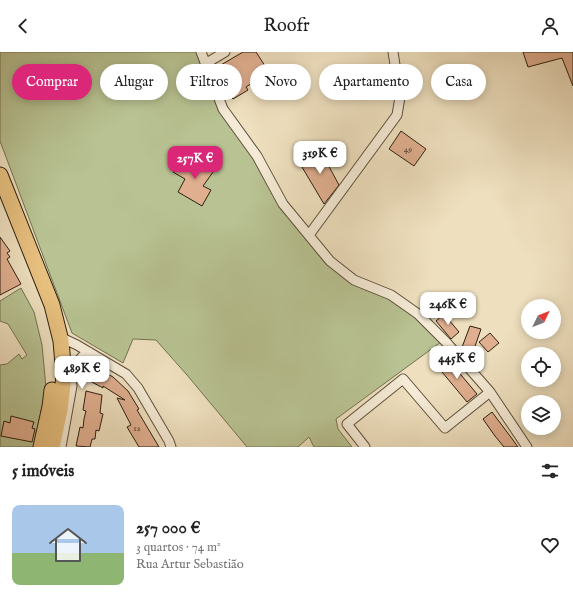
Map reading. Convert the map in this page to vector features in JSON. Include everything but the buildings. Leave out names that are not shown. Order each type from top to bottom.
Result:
[{"type":"main road","points":[[0,175],[52,305],[60,337],[64,376],[60,410],[52,447]]},
{"type":"main road","points":[[0,200],[44,309],[52,342],[54,376],[50,407],[41,447]]},
{"type":"street","points":[[201,52],[205,64],[225,52]]},
{"type":"street","points":[[309,235],[397,115],[400,97],[393,52]]},
{"type":"street","points":[[219,100],[223,109],[257,156],[283,204],[330,261],[354,280],[392,295],[418,314],[446,342],[490,392],[527,447]]},
{"type":"street","points":[[60,337],[126,374],[138,388],[170,441],[171,447]]},
{"type":"street","points":[[60,337],[67,350],[72,386]]},
{"type":"street","points":[[61,447],[75,367],[81,356],[89,352]]},
{"type":"street","points":[[365,447],[347,424],[403,379],[445,428],[490,392]]},
{"type":"green space","points":[[0,52],[198,52],[203,64],[176,64],[176,100],[217,100],[221,111],[312,244],[329,266],[352,282],[390,299],[416,317],[441,342],[336,419],[338,429],[352,447],[314,447],[309,437],[298,447],[247,447],[156,340],[133,339],[123,363],[72,333],[0,141]]},
{"type":"green space","points":[[21,288],[34,312],[42,345],[46,388],[33,447],[0,447],[0,365],[7,364],[19,354],[22,359],[27,355],[8,324],[0,321],[0,301]]}]
